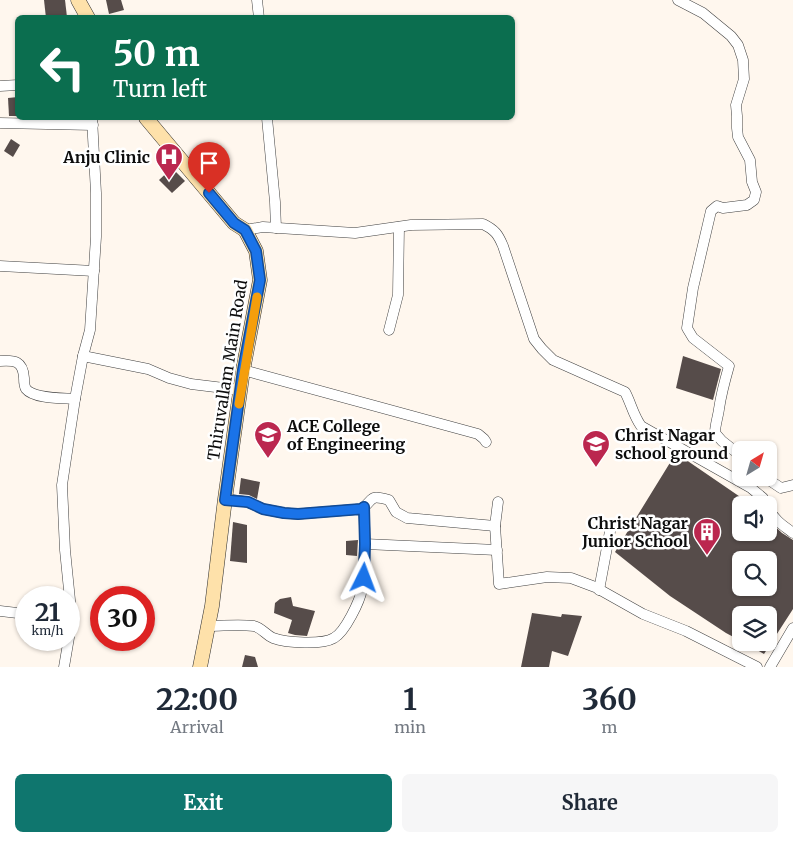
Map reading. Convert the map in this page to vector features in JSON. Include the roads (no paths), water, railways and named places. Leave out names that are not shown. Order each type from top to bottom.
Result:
[{"type":"main road","points":[[77,0],[86,15]]},
{"type":"main road","name":"Thiruvallam Main Road","points":[[148,120],[234,223],[245,230],[256,251],[260,280],[243,370],[214,587],[200,667]]},
{"type":"street","points":[[77,0],[79,15]]},
{"type":"street","points":[[257,0],[259,15]]},
{"type":"street","points":[[678,0],[703,14],[731,36],[738,45],[743,60],[744,78],[736,105],[738,116],[737,128],[738,137],[750,160],[752,182],[756,192],[754,200],[747,205],[723,208],[717,206],[711,211],[692,288],[687,328],[693,338],[729,366],[719,402],[715,433],[732,449]]},
{"type":"street","points":[[0,86],[15,85]]},
{"type":"street","points":[[267,120],[276,228]]},
{"type":"street","points":[[0,123],[93,121],[96,237],[90,330],[75,399],[62,485],[68,586]]},
{"type":"street","points":[[245,230],[263,227],[355,233],[411,225],[483,224],[491,228],[499,236],[503,246],[534,339],[553,360],[624,392],[635,418],[641,426],[751,488],[761,496]]},
{"type":"street","points":[[389,330],[398,295],[399,227]]},
{"type":"street","points":[[0,266],[94,271]]},
{"type":"street","points":[[84,356],[148,369],[169,378],[191,384],[240,390]]},
{"type":"street","points":[[0,360],[10,360],[21,365],[24,371],[24,384],[27,390],[44,396],[75,399]]},
{"type":"street","points":[[243,370],[478,434],[486,442]]},
{"type":"street","points":[[778,486],[781,488],[793,485]]},
{"type":"street","points":[[225,500],[248,502],[263,509],[298,514],[361,509],[372,498],[376,497],[389,500],[396,512],[407,518],[495,526]]},
{"type":"street","points":[[498,502],[495,526],[499,584],[547,577],[572,578],[599,590],[643,614],[686,631],[757,667]]},
{"type":"street","points":[[208,626],[256,626],[272,638],[315,642],[332,640],[346,624],[361,596],[364,578],[364,507]]},
{"type":"street","points":[[777,521],[793,533]]},
{"type":"street","points":[[599,590],[611,526]]},
{"type":"street","points":[[365,544],[497,550]]},
{"type":"street","points":[[0,611],[15,613]]},
{"type":"street","points":[[770,667],[793,628]]},
{"type":"street","points":[[64,667],[66,651]]},
{"type":"place","name":"Anju Clinic","points":[[169,181]]},
{"type":"place","name":"ACE College of Engineering","points":[[268,459]]},
{"type":"place","name":"Christ Nagar school ground","points":[[596,468]]},
{"type":"place","name":"Christ Nagar Junior School","points":[[707,556]]}]
